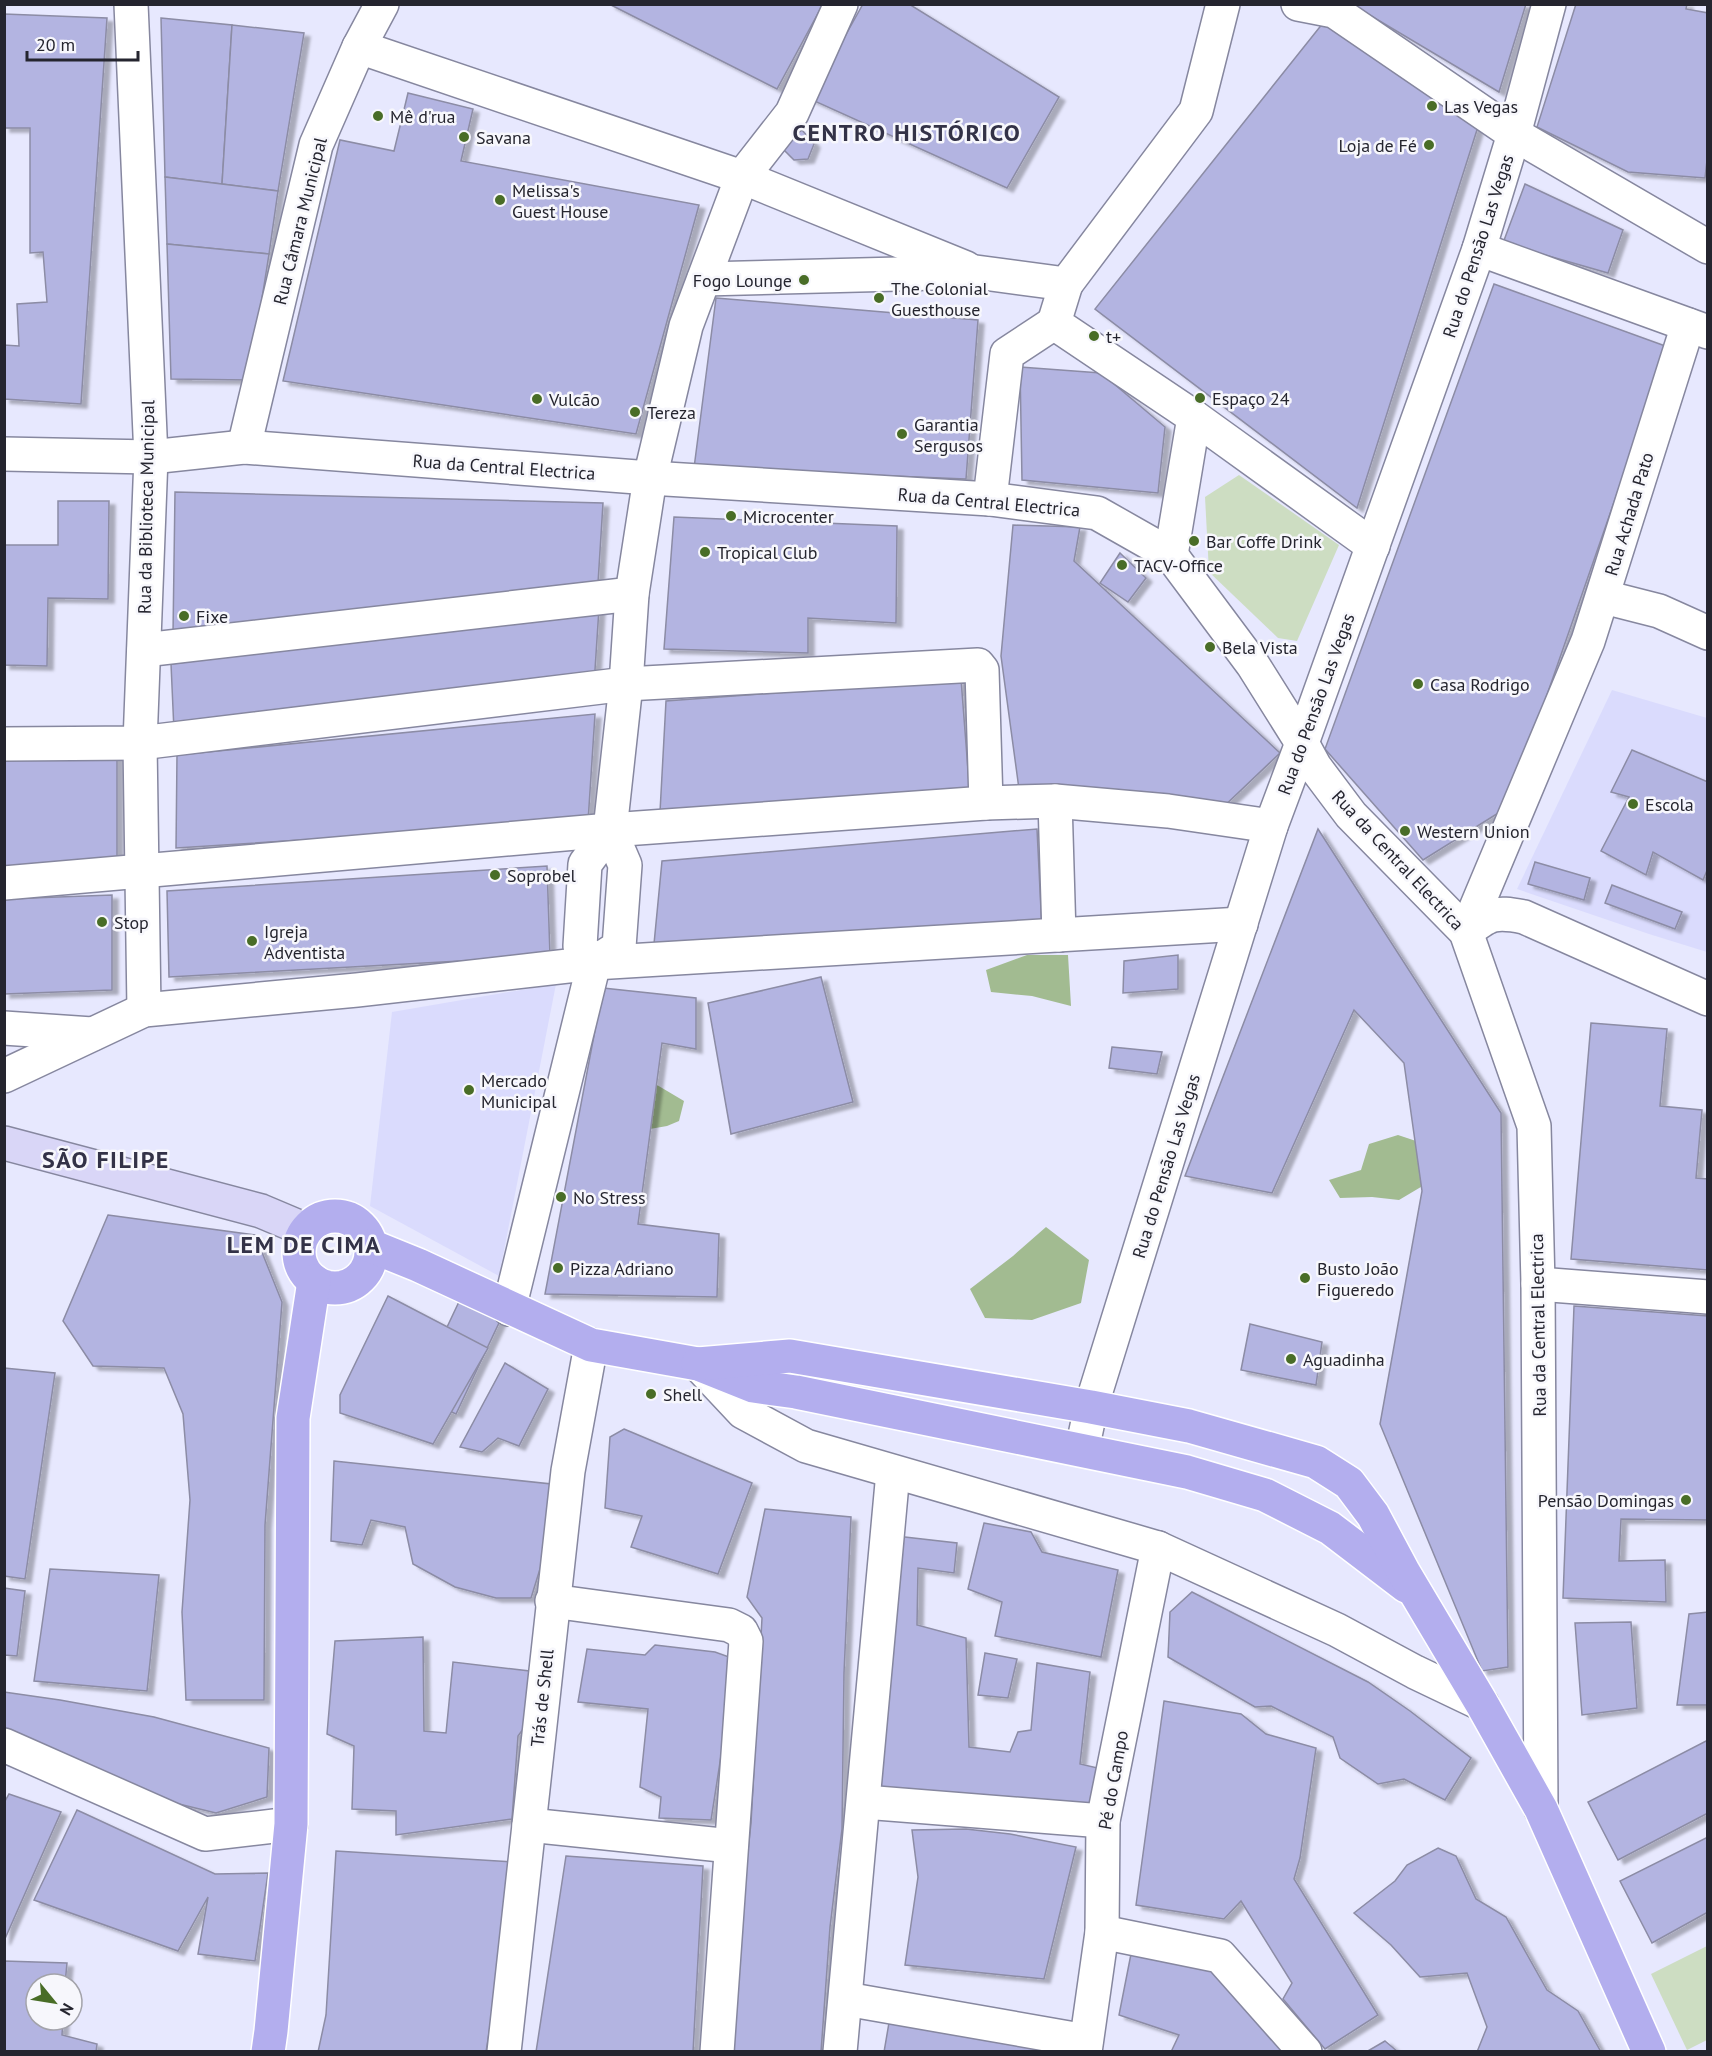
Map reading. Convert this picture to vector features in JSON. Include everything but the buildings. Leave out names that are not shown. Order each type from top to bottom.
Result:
[{"type":"main road","points":[[4,1143],[261,1211],[306,1230]]},
{"type":"main road","points":[[329,1216],[343,1216],[356,1222],[366,1232],[371,1246],[370,1260],[364,1273],[354,1283],[341,1288],[326,1287],[314,1281],[304,1271],[299,1258],[299,1244],[306,1230],[316,1221],[329,1216]]},
{"type":"main road","points":[[371,1246],[418,1265],[508,1309],[591,1345],[698,1364],[753,1386],[796,1392],[1187,1472],[1265,1495],[1330,1528],[1419,1597]]},
{"type":"main road","points":[[268,2052],[291,1824],[293,1418],[314,1281]]},
{"type":"main road","points":[[698,1364],[790,1356],[1091,1407],[1189,1426],[1316,1462],[1349,1484],[1373,1515],[1404,1573],[1541,1809],[1649,2052]]},
{"type":"street","name":"Rua da Biblioteca Municipal","points":[[131,4],[151,457],[140,743],[144,1010]]},
{"type":"street","name":"Rua Câmara Municipal","points":[[244,447],[316,145],[359,47],[382,4]]},
{"type":"street","points":[[508,1309],[594,963],[619,947],[625,865],[610,830],[626,684],[632,594],[650,478],[686,326],[742,177],[792,112],[841,4]]},
{"type":"street","points":[[990,499],[1007,354],[1054,323],[1066,284],[1196,111],[1223,4]]},
{"type":"street","points":[[1298,4],[1334,11],[1514,134],[1707,247]]},
{"type":"street","name":"Rua do Pensão Las Vegas","points":[[1082,1450],[1091,1407],[1271,825],[1479,249],[1550,4]]},
{"type":"street","points":[[359,47],[742,177],[976,272]]},
{"type":"street","points":[[1479,249],[1698,329]]},
{"type":"street","points":[[704,279],[976,272],[1066,284]]},
{"type":"street","points":[[1054,323],[1194,417],[1373,546]]},
{"type":"street","name":"Rua Achada Pato","points":[[1698,329],[1604,597],[1659,611],[1707,633]]},
{"type":"street","points":[[1171,555],[1194,417]]},
{"type":"street","name":"Rua da Central Electrica","points":[[4,454],[151,457],[244,447],[650,478],[990,499],[1097,513],[1171,555],[1254,665],[1315,766],[1351,815],[1466,932],[1534,1126],[1538,1284],[1541,1809]]},
{"type":"street","points":[[144,650],[632,594]]},
{"type":"street","points":[[1466,932],[1588,641],[1604,597]]},
{"type":"street","points":[[4,744],[140,743],[626,684],[978,665],[982,670],[986,803]]},
{"type":"street","points":[[1055,801],[1059,934]]},
{"type":"street","points":[[4,883],[610,830],[986,803],[1055,801],[1168,811],[1271,825]]},
{"type":"street","points":[[1466,932],[1485,917],[1504,913],[1524,916],[1707,999]]},
{"type":"street","points":[[4,1076],[144,1010],[357,990],[594,963],[1241,924]]},
{"type":"street","points":[[4,1028],[93,1034]]},
{"type":"street","points":[[1538,1284],[1707,1297]]},
{"type":"street","name":"Trás de Shell","points":[[504,2052],[552,1601],[568,1471],[591,1345]]},
{"type":"street","points":[[698,1364],[743,1412],[806,1446],[1158,1548],[1337,1630],[1414,1672],[1482,1704]]},
{"type":"street","points":[[840,2052],[893,1472]]},
{"type":"street","name":"Pé do Campo","points":[[1086,2046],[1102,1932],[1103,1821],[1158,1548]]},
{"type":"street","points":[[552,1601],[729,1625],[741,1631],[746,1641],[717,2052]]},
{"type":"street","points":[[4,1744],[206,1833],[291,1824]]},
{"type":"street","points":[[864,1803],[1103,1821]]},
{"type":"street","points":[[529,1826],[731,1846]]},
{"type":"street","points":[[1102,1932],[1220,1956],[1305,2052]]},
{"type":"street","points":[[846,2000],[1086,2046]]},
{"type":"shaded area","name":"Escola","points":[[1612,690],[1707,718],[1707,952],[1517,889]]},
{"type":"shaded area","points":[[556,984],[499,1276],[370,1206],[392,1012]]},
{"type":"green space","points":[[1239,475],[1339,545],[1297,641],[1278,638],[1209,572],[1205,497]]},
{"type":"green space","points":[[1027,955],[1068,955],[1071,1006],[1032,996],[991,992],[986,970]]},
{"type":"green space","points":[[630,1069],[684,1101],[679,1121],[667,1126],[627,1133]]},
{"type":"green space","points":[[1398,1135],[1434,1147],[1436,1178],[1399,1200],[1372,1197],[1340,1198],[1329,1180],[1361,1170],[1369,1144]]},
{"type":"green space","points":[[1046,1227],[1089,1260],[1081,1303],[1032,1320],[985,1318],[970,1289]]},
{"type":"green space","points":[[1707,1946],[1707,2040],[1687,2050],[1651,1974]]},
{"type":"place","name":"Las Vegas","points":[[1432,106]]},
{"type":"place","name":"Mê d'rua","points":[[378,116]]},
{"type":"place","name":"Savana","points":[[464,137]]},
{"type":"place","name":"Loja de Fé","points":[[1429,145]]},
{"type":"place","name":"Melissa's Guest House","points":[[500,200]]},
{"type":"place","name":"Fogo Lounge","points":[[804,280]]},
{"type":"place","name":"The Colonial Guesthouse","points":[[879,298]]},
{"type":"place","name":"t+","points":[[1094,336]]},
{"type":"place","name":"Espaço 24","points":[[1200,398]]},
{"type":"place","name":"Vulcão","points":[[537,399]]},
{"type":"place","name":"Tereza","points":[[635,412]]},
{"type":"place","name":"Garantia Sergusos","points":[[902,434]]},
{"type":"place","name":"Microcenter","points":[[731,516]]},
{"type":"place","name":"Bar Coffe Drink","points":[[1194,541]]},
{"type":"place","name":"Tropical Club","points":[[705,552]]},
{"type":"place","name":"TACV-Office","points":[[1122,565]]},
{"type":"place","name":"Fixe","points":[[184,616]]},
{"type":"place","name":"Bela Vista","points":[[1210,647]]},
{"type":"place","name":"Casa Rodrigo","points":[[1418,684]]},
{"type":"place","name":"Escola","points":[[1633,804]]},
{"type":"place","name":"Western Union","points":[[1405,831]]},
{"type":"place","name":"Soprobel","points":[[495,875]]},
{"type":"place","name":"Stop","points":[[102,922]]},
{"type":"place","name":"Igreja Adventista","points":[[252,941]]},
{"type":"place","name":"Mercado Municipal","points":[[469,1090]]},
{"type":"place","name":"No Stress","points":[[561,1197]]},
{"type":"place","name":"Pizza Adriano","points":[[558,1268]]},
{"type":"place","name":"Busto João Figueredo","points":[[1305,1278]]},
{"type":"place","name":"Aguadinha","points":[[1291,1359]]},
{"type":"place","name":"Shell","points":[[651,1394]]},
{"type":"place","name":"Pensão Domingas","points":[[1686,1500]]},
{"type":"district","name":"CENTRO HISTÓRICO","points":[[907,132]]},
{"type":"district","name":"SÃO FILIPE","points":[[106,1159]]},
{"type":"district","name":"LEM DE CIMA","points":[[304,1244]]}]
